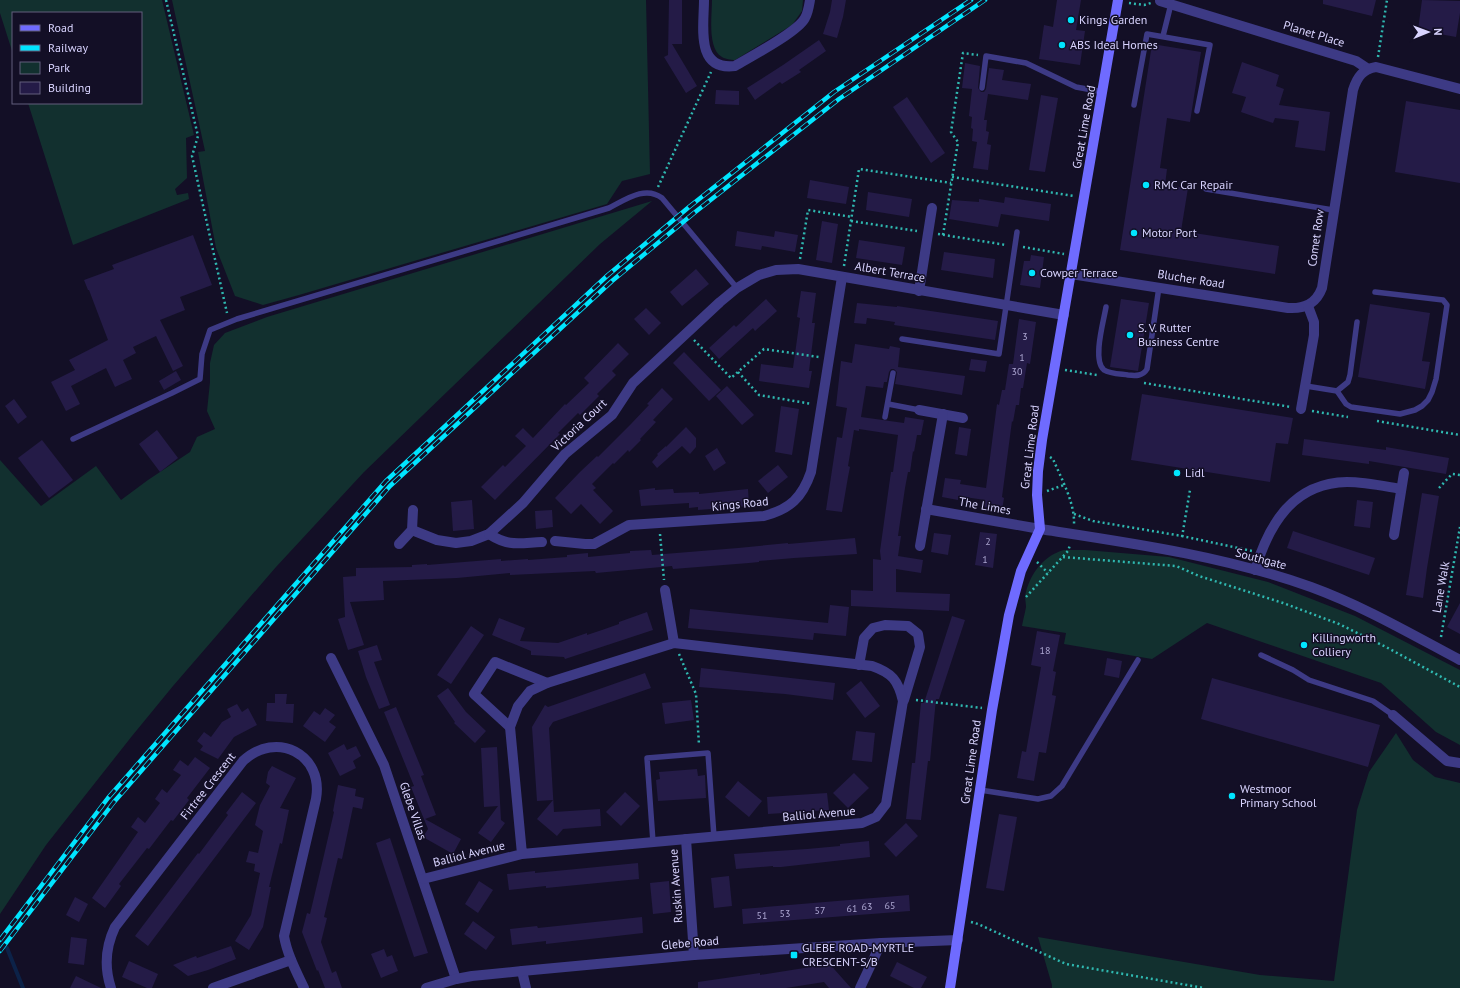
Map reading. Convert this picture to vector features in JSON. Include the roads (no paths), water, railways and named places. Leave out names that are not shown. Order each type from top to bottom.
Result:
[{"type":"main road","name":"Great Lime Road","points":[[950,988],[992,710],[1015,590],[1021,571],[1040,529],[1037,495],[1040,452],[1118,0]]},
{"type":"street","points":[[704,0],[704,43],[708,56],[720,66],[734,66],[796,28],[805,19],[810,0]]},
{"type":"street","name":"Planet Place","points":[[1160,0],[1356,60],[1372,68],[1460,89]]},
{"type":"street","name":"Comet Row","points":[[1308,306],[1316,299],[1322,288],[1333,210],[1355,82],[1363,72],[1372,68]]},
{"type":"street","points":[[919,290],[932,208]]},
{"type":"street","name":"Albert Terrace","points":[[720,302],[737,288],[759,275],[776,270],[798,269],[1064,315]]},
{"type":"street","name":"Blucher Road","points":[[1071,274],[1288,308],[1308,306]]},
{"type":"street","name":"Kings Road","points":[[555,541],[594,544],[629,525],[764,516],[776,513],[788,507],[801,494],[811,472],[842,277]]},
{"type":"street","name":"Victoria Court","points":[[412,530],[437,540],[456,543],[471,541],[488,534],[523,503],[565,454],[612,414],[633,383],[720,302]]},
{"type":"street","points":[[1301,409],[1306,386],[1314,328],[1312,315],[1308,306]]},
{"type":"street","points":[[919,410],[963,418]]},
{"type":"street","points":[[920,546],[943,414]]},
{"type":"street","points":[[1394,535],[1404,473]]},
{"type":"street","points":[[1255,570],[1260,552],[1269,534],[1281,514],[1298,497],[1312,490],[1336,483],[1347,482],[1360,482],[1401,490]]},
{"type":"street","name":"The Limes","points":[[926,508],[1040,529]]},
{"type":"street","points":[[399,544],[412,530],[413,510]]},
{"type":"street","name":"Southgate","points":[[1040,529],[1170,550],[1255,570],[1312,588],[1347,602],[1460,660]]},
{"type":"street","points":[[488,534],[496,539],[510,544],[542,542]]},
{"type":"street","points":[[665,590],[674,643]]},
{"type":"street","name":"Balliol Avenue","points":[[423,879],[522,854],[862,823],[876,817],[886,804],[903,701],[920,647],[918,634],[908,626],[885,625],[873,628],[864,638],[859,665]]},
{"type":"street","name":"Balliol Avenue","points":[[522,854],[510,727],[518,706],[530,691],[547,683],[674,643],[878,668],[890,675],[895,680],[900,688],[903,701]]},
{"type":"street","name":"Glebe Villas","points":[[331,658],[384,765],[456,979]]},
{"type":"street","points":[[510,727],[474,694],[495,662],[547,683]]},
{"type":"street","points":[[1393,715],[1447,761],[1460,763]]},
{"type":"street","name":"Firtree Crescent","points":[[111,988],[106,966],[107,949],[115,928],[244,761],[256,751],[274,746],[290,749],[303,757],[314,771],[317,782],[316,799],[284,930],[285,943],[304,988]]},
{"type":"street","name":"Ruskin Avenue","points":[[686,839],[694,956]]},
{"type":"street","name":"Glebe Road","points":[[426,988],[472,976],[522,971],[694,956],[881,943],[958,940]]},
{"type":"street","points":[[860,988],[881,943]]},
{"type":"street","points":[[213,988],[291,960]]},
{"type":"street","points":[[522,971],[526,988]]},
{"type":"lane","points":[[1163,36],[1171,4]]},
{"type":"lane","points":[[1134,105],[1147,34],[1210,45],[1197,111]]},
{"type":"lane","points":[[982,88],[986,56],[1026,62],[1076,87],[1103,92]]},
{"type":"lane","points":[[1206,188],[1333,210]]},
{"type":"lane","points":[[73,439],[200,379],[202,354],[210,330],[228,323],[609,208],[634,196],[645,193],[655,193],[662,198],[737,288]]},
{"type":"lane","points":[[902,339],[999,354],[1017,232]]},
{"type":"lane","points":[[1106,307],[1098,350],[1100,364],[1104,370],[1110,372],[1130,376],[1139,376],[1147,369],[1159,288]]},
{"type":"lane","points":[[1306,386],[1337,391],[1346,404],[1351,407],[1400,414],[1410,412],[1422,406],[1428,400],[1436,379],[1447,310],[1445,302],[1435,299],[1374,292]]},
{"type":"lane","points":[[1337,391],[1348,382],[1357,322]]},
{"type":"lane","points":[[885,417],[893,373]]},
{"type":"lane","points":[[888,404],[919,410]]},
{"type":"lane","points":[[1260,655],[1293,670],[1309,680],[1373,701],[1393,715]]},
{"type":"lane","points":[[980,790],[1038,799],[1051,796],[1062,786],[1138,660]]},
{"type":"lane","points":[[653,842],[647,758],[708,753],[714,837]]},
{"type":"waterway","points":[[7,948],[23,988]]},
{"type":"railway","points":[[0,940],[108,798],[386,481],[608,275],[689,207],[834,92],[971,0]]},
{"type":"railway","points":[[0,951],[114,802],[390,486],[612,281],[694,213],[839,99],[985,0]]},
{"type":"place","name":"Kings Garden","points":[[1071,20]]},
{"type":"place","name":"ABS Ideal Homes","points":[[1062,45]]},
{"type":"place","name":"RMC Car Repair","points":[[1146,185]]},
{"type":"place","name":"Motor Port","points":[[1134,233]]},
{"type":"place","name":"Cowper Terrace","points":[[1032,273]]},
{"type":"place","name":"S. V. Rutter Business Centre","points":[[1130,335]]},
{"type":"place","name":"Lidl","points":[[1177,473]]},
{"type":"place","name":"Killingworth Colliery","points":[[1304,645]]},
{"type":"place","name":"Westmoor Primary School","points":[[1232,796]]},
{"type":"place","name":"GLEBE ROAD-MYRTLE CRESCENT-S/B","points":[[794,955]]}]
